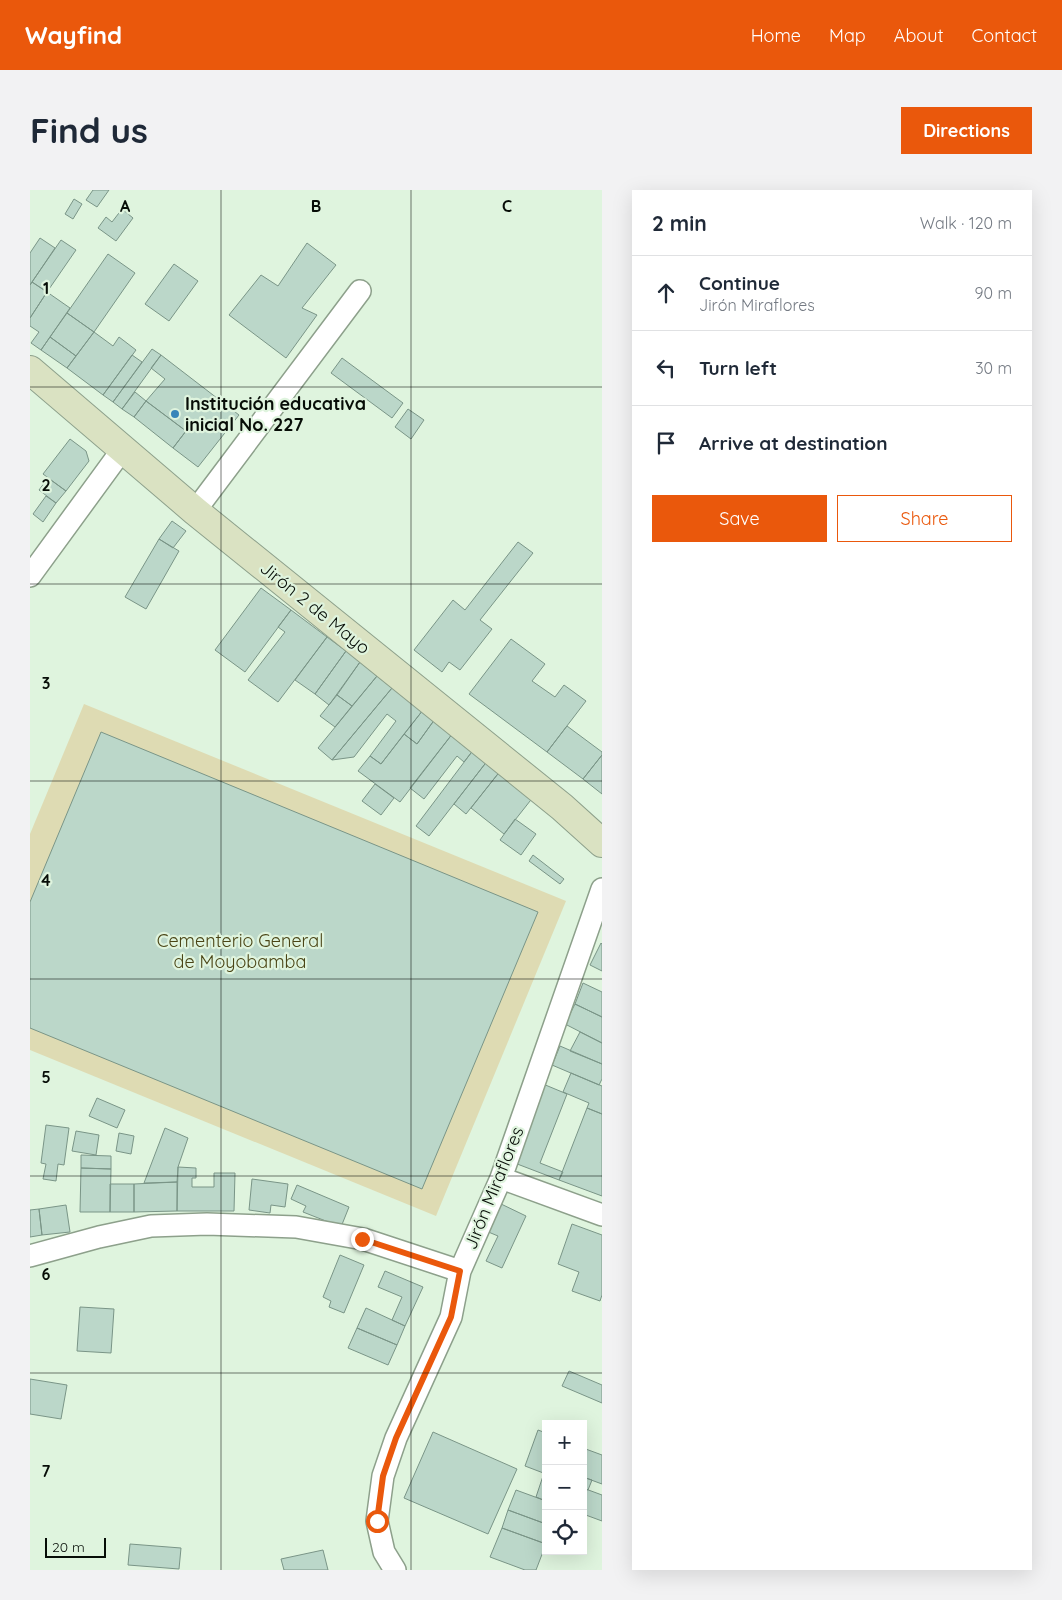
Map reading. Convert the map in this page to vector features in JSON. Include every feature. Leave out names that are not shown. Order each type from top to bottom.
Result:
[{"type":"main road","name":"Jirón 2 de Mayo","points":[[30,370],[122,450],[562,807],[602,843]]},
{"type":"street","points":[[196,511],[360,291]]},
{"type":"street","points":[[30,576],[122,450]]},
{"type":"street","name":"Jirón Miraflores","points":[[394,1570],[384,1552],[377,1521],[383,1476],[396,1438],[451,1317],[460,1271],[501,1178],[602,889]]},
{"type":"street","points":[[501,1178],[602,1215]]},
{"type":"street","points":[[30,1256],[99,1237],[151,1226],[207,1224],[296,1227],[362,1239],[460,1271]]},
{"type":"green space","name":"Cementerio General de Moyobamba","points":[[84,704],[566,901],[436,1216],[30,1050],[30,834]]},
{"type":"building","points":[[93,190],[109,190],[97,207],[86,200]]},
{"type":"building","points":[[74,199],[82,204],[73,219],[65,214]]},
{"type":"building","points":[[122,209],[133,218],[116,241],[98,228],[106,217],[112,222]]},
{"type":"building","points":[[40,238],[55,248],[30,285],[30,253]]},
{"type":"building","points":[[61,240],[76,250],[47,292],[32,282]]},
{"type":"building","points":[[307,243],[336,265],[302,308],[317,315],[286,358],[229,315],[261,275],[278,286]]},
{"type":"building","points":[[108,254],[135,273],[94,332],[67,313]]},
{"type":"building","points":[[174,264],[198,281],[169,321],[145,304]]},
{"type":"building","points":[[32,282],[47,292],[30,318],[30,285]]},
{"type":"building","points":[[47,292],[70,308],[41,350],[31,343],[39,332],[30,326],[30,318]]},
{"type":"building","points":[[67,313],[94,332],[76,356],[50,337]]},
{"type":"building","points":[[94,332],[113,346],[119,337],[136,350],[103,395],[67,368]]},
{"type":"building","points":[[50,337],[76,356],[67,368],[41,350]]},
{"type":"building","points":[[152,349],[161,355],[122,409],[113,402]]},
{"type":"building","points":[[132,355],[142,362],[113,402],[103,395]]},
{"type":"building","points":[[161,355],[239,415],[198,467],[173,448],[186,431],[146,401],[165,379],[151,368]]},
{"type":"building","points":[[342,358],[403,403],[392,418],[331,373]]},
{"type":"building","points":[[135,392],[146,401],[134,417],[122,409]]},
{"type":"building","points":[[146,401],[186,431],[173,448],[134,417]]},
{"type":"building","points":[[408,409],[424,420],[411,439],[395,427]]},
{"type":"building","points":[[70,439],[86,451],[89,461],[66,491],[43,474]]},
{"type":"building","points":[[48,478],[66,491],[56,503],[39,490]]},
{"type":"building","points":[[46,496],[56,503],[43,522],[33,514]]},
{"type":"building","points":[[172,521],[186,531],[173,548],[159,539]]},
{"type":"building","points":[[159,539],[179,551],[146,609],[125,597]]},
{"type":"building","points":[[518,542],[533,553],[480,620],[492,629],[460,670],[449,662],[442,672],[414,650],[453,600],[465,610]]},
{"type":"building","points":[[261,588],[291,610],[245,672],[215,650]]},
{"type":"building","points":[[291,610],[327,637],[278,702],[248,680],[285,632],[278,627]]},
{"type":"building","points":[[327,637],[346,651],[315,694],[295,680]]},
{"type":"building","points":[[511,639],[545,664],[532,681],[555,697],[564,685],[586,701],[547,752],[469,694]]},
{"type":"building","points":[[346,651],[360,662],[329,705],[315,694]]},
{"type":"building","points":[[360,662],[377,676],[352,706],[337,695]]},
{"type":"building","points":[[377,676],[392,688],[332,760],[318,748]]},
{"type":"building","points":[[392,688],[423,710],[381,764],[370,756],[396,721],[387,714],[354,757],[332,760]]},
{"type":"building","points":[[337,695],[352,706],[335,727],[320,716]]},
{"type":"building","points":[[423,710],[435,719],[417,744],[404,734]]},
{"type":"building","points":[[435,719],[453,733],[400,802],[358,771],[370,756],[381,764],[404,734],[417,744]]},
{"type":"building","points":[[567,726],[602,752],[602,755],[583,779],[547,752]]},
{"type":"building","name":"Cementerio General de Moyobamba","points":[[101,732],[538,912],[422,1189],[30,1028],[30,902]]},
{"type":"building","points":[[453,733],[474,749],[464,762],[457,756],[424,799],[410,788]]},
{"type":"building","points":[[474,749],[488,760],[429,836],[416,826]]},
{"type":"building","points":[[602,755],[602,794],[583,779]]},
{"type":"building","points":[[488,760],[501,770],[466,814],[454,804]]},
{"type":"building","points":[[501,770],[534,796],[504,834],[471,808]]},
{"type":"building","points":[[375,784],[394,798],[381,815],[362,801]]},
{"type":"building","points":[[515,819],[536,834],[521,855],[500,840]]},
{"type":"building","points":[[533,855],[564,879],[560,884],[529,861]]},
{"type":"building","points":[[602,944],[602,971],[590,965]]},
{"type":"building","points":[[583,983],[602,992],[602,1017],[575,1004]]},
{"type":"building","points":[[575,1004],[602,1017],[602,1043],[565,1024]]},
{"type":"building","points":[[580,1032],[602,1043],[602,1064],[570,1051]]},
{"type":"building","points":[[560,1046],[602,1064],[602,1079],[599,1085],[552,1065]]},
{"type":"building","points":[[571,1073],[602,1086],[602,1114],[587,1108],[589,1103],[563,1092]]},
{"type":"building","points":[[543,1084],[567,1094],[540,1163],[563,1172],[559,1180],[512,1162]]},
{"type":"building","points":[[97,1098],[125,1110],[117,1128],[89,1116]]},
{"type":"building","points":[[587,1108],[602,1114],[602,1196],[559,1180]]},
{"type":"building","points":[[46,1125],[69,1128],[64,1165],[58,1164],[56,1181],[43,1179],[46,1164],[41,1163]]},
{"type":"building","points":[[165,1128],[188,1138],[178,1167],[177,1182],[144,1183]]},
{"type":"building","points":[[76,1131],[99,1135],[96,1155],[72,1151]]},
{"type":"building","points":[[119,1133],[134,1136],[131,1154],[116,1151]]},
{"type":"building","points":[[81,1155],[111,1156],[111,1169],[81,1168]]},
{"type":"building","points":[[178,1167],[196,1168],[196,1178],[192,1178],[192,1187],[214,1187],[214,1173],[235,1173],[234,1211],[177,1211]]},
{"type":"building","points":[[81,1168],[111,1169],[110,1212],[80,1212]]},
{"type":"building","points":[[252,1179],[288,1184],[285,1207],[271,1205],[270,1213],[249,1210]]},
{"type":"building","points":[[177,1182],[177,1211],[134,1212],[134,1184]]},
{"type":"building","points":[[110,1184],[134,1184],[134,1212],[110,1212]]},
{"type":"building","points":[[297,1185],[349,1207],[341,1227],[303,1212],[306,1206],[291,1199]]},
{"type":"building","points":[[499,1203],[526,1216],[502,1268],[486,1261],[498,1236],[486,1231]]},
{"type":"building","points":[[66,1205],[70,1232],[42,1235],[39,1209]]},
{"type":"building","points":[[39,1209],[42,1235],[30,1237],[30,1210]]},
{"type":"building","points":[[572,1224],[602,1235],[602,1295],[600,1301],[572,1291],[579,1272],[558,1264]]},
{"type":"building","points":[[340,1255],[364,1265],[344,1313],[329,1307],[331,1301],[323,1297]]},
{"type":"building","points":[[385,1271],[423,1287],[405,1326],[392,1320],[402,1297],[378,1287]]},
{"type":"building","points":[[80,1307],[114,1309],[111,1353],[77,1351]]},
{"type":"building","points":[[366,1308],[405,1326],[397,1345],[357,1328]]},
{"type":"building","points":[[357,1328],[397,1345],[388,1365],[348,1348]]},
{"type":"building","points":[[569,1371],[602,1385],[602,1403],[562,1386]]},
{"type":"building","points":[[30,1379],[67,1385],[61,1419],[30,1414]]},
{"type":"building","points":[[538,1430],[542,1432],[542,1472],[525,1466]]},
{"type":"building","points":[[433,1432],[517,1469],[488,1534],[404,1498]]},
{"type":"building","points":[[587,1449],[602,1455],[602,1484],[587,1478]]},
{"type":"building","points":[[587,1478],[592,1480],[587,1490]]},
{"type":"building","points":[[542,1479],[542,1499],[536,1497]]},
{"type":"building","points":[[587,1489],[602,1495],[602,1521],[587,1515]]},
{"type":"building","points":[[516,1490],[542,1500],[542,1523],[508,1510]]},
{"type":"building","points":[[508,1510],[542,1523],[542,1543],[502,1528]]},
{"type":"building","points":[[502,1528],[542,1543],[542,1554],[536,1570],[525,1570],[490,1557]]},
{"type":"building","points":[[130,1544],[181,1548],[179,1569],[128,1565]]},
{"type":"building","points":[[323,1550],[328,1570],[284,1570],[281,1559]]},
{"type":"place","name":"Institución educativa inicial No. 227","points":[[175,414]]},
{"type":"route","points":[[362,1239],[460,1271],[451,1317],[396,1438],[383,1476],[377,1521]]}]
